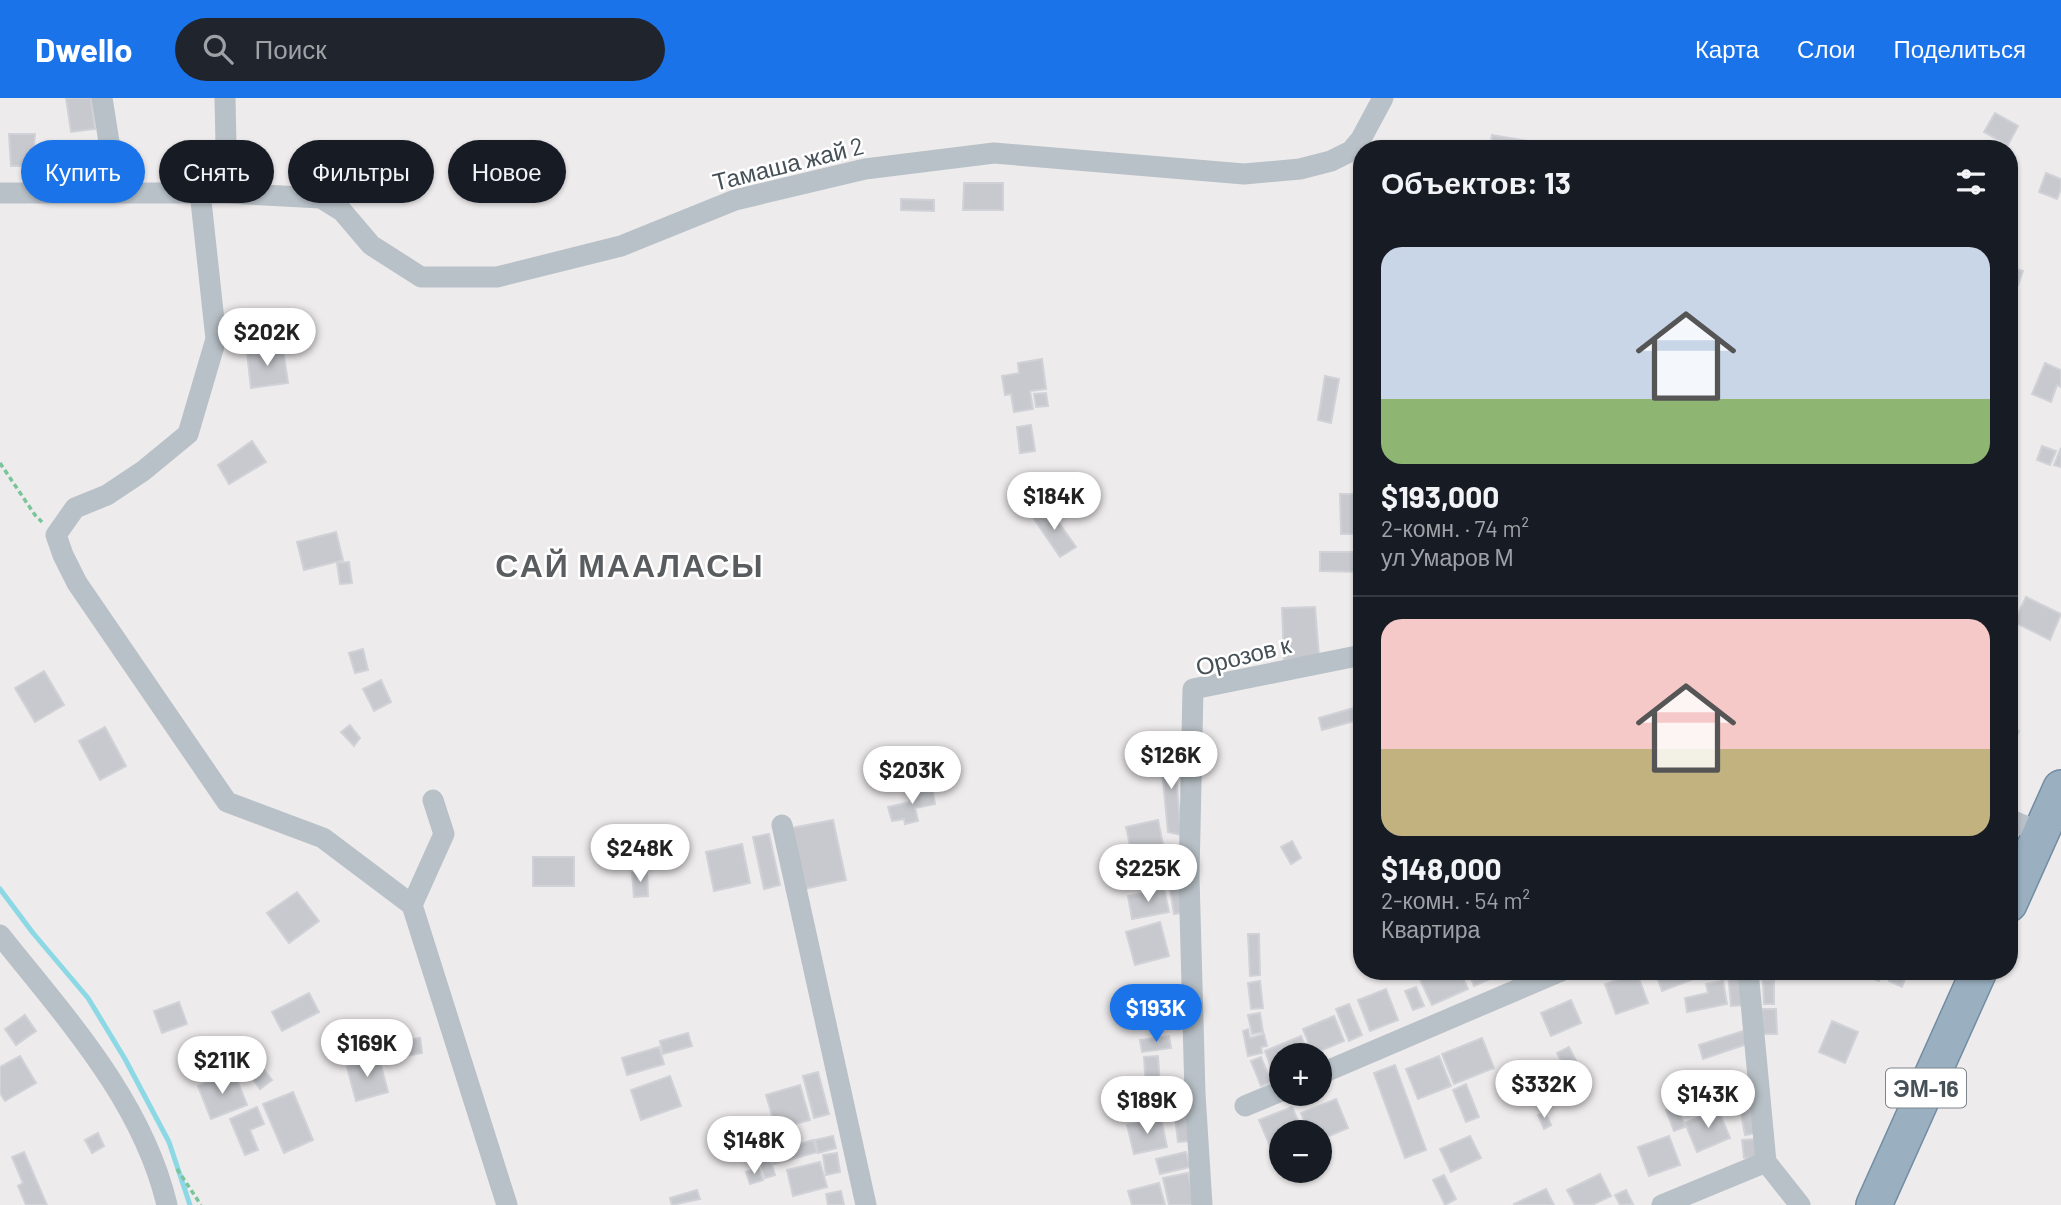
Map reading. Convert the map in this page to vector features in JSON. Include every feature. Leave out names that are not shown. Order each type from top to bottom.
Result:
[{"type":"highway","points":[[2018,884],[2061,788]]},
{"type":"highway","name":"ЭМ-16","points":[[1874,1205],[1975,980]]},
{"type":"street","points":[[102,98],[109,140]]},
{"type":"street","points":[[225,98],[226,140]]},
{"type":"street","name":"Тамаша жай 2","points":[[1360,140],[1383,98]]},
{"type":"street","name":"Тамаша жай 2","points":[[274,196],[321,198],[342,211],[371,245],[421,276],[497,276],[621,246],[734,200],[865,169],[994,153],[1244,174],[1300,169],[1331,160],[1353,149]]},
{"type":"street","name":"Тамаша жай 2","points":[[0,193],[21,193]]},
{"type":"street","points":[[201,203],[216,339],[188,435],[143,471],[107,495],[75,508],[56,535],[77,583],[227,802],[323,838],[412,905],[507,1205]]},
{"type":"street","name":"Орозов к","points":[[1202,1205],[1195,1094],[1189,876],[1193,689],[1353,656]]},
{"type":"street","points":[[412,905],[444,834],[433,800]]},
{"type":"street","points":[[2018,822],[2041,833]]},
{"type":"street","points":[[782,825],[866,1205]]},
{"type":"street","points":[[0,935],[93,1052],[144,1136],[157,1167],[167,1205]]},
{"type":"street","points":[[1332,1069],[1540,980]]},
{"type":"street","points":[[1749,980],[1766,1162],[1800,1205]]},
{"type":"street","points":[[1245,1106],[1269,1096]]},
{"type":"street","points":[[1662,1205],[1766,1162]]},
{"type":"path","points":[[0,463],[35,515],[56,535]]},
{"type":"building","points":[[66,98],[91,98],[95,129],[71,132]]},
{"type":"building","points":[[1995,113],[2018,126],[2011,140],[1999,140],[1984,132]]},
{"type":"building","points":[[9,134],[35,134],[34,140],[21,140],[21,166],[11,166]]},
{"type":"building","points":[[1492,135],[1522,140],[1491,140]]},
{"type":"building","points":[[2046,173],[2061,179],[2057,199],[2039,192]]},
{"type":"building","points":[[964,183],[1003,183],[1003,210],[963,210]]},
{"type":"building","points":[[901,199],[934,200],[934,211],[901,210]]},
{"type":"building","points":[[2018,270],[2023,271],[2018,285]]},
{"type":"building","points":[[253,333],[254,351],[240,351],[239,334]]},
{"type":"building","points":[[283,349],[288,383],[251,388],[247,353]]},
{"type":"building","points":[[1042,359],[1046,389],[1030,391],[1033,409],[1014,412],[1011,394],[1005,395],[1002,376],[1019,373],[1018,363]]},
{"type":"building","points":[[2045,363],[2061,370],[2061,387],[2057,385],[2051,402],[2032,394]]},
{"type":"building","points":[[1325,376],[1339,379],[1331,423],[1318,420]]},
{"type":"building","points":[[1046,393],[1048,406],[1036,407],[1034,394]]},
{"type":"building","points":[[1031,425],[1035,451],[1020,453],[1017,427]]},
{"type":"building","points":[[252,441],[266,462],[229,484],[218,465]]},
{"type":"building","points":[[2042,446],[2056,451],[2050,465],[2037,460]]},
{"type":"building","points":[[2061,448],[2061,467],[2054,465]]},
{"type":"building","points":[[1340,494],[1353,494],[1353,534],[1341,534]]},
{"type":"building","points":[[1047,506],[1076,547],[1060,557],[1032,516]]},
{"type":"building","points":[[336,532],[343,560],[304,570],[297,542]]},
{"type":"building","points":[[1320,552],[1353,552],[1353,572],[1320,571]]},
{"type":"building","points":[[349,562],[352,583],[340,584],[337,563]]},
{"type":"building","points":[[2026,597],[2061,614],[2050,640],[2018,624],[2018,614]]},
{"type":"building","points":[[1315,607],[1319,656],[1284,660],[1282,608]]},
{"type":"building","points":[[363,649],[368,670],[355,673],[349,653]]},
{"type":"building","points":[[44,671],[64,705],[35,722],[15,688]]},
{"type":"building","points":[[381,680],[391,702],[374,711],[363,689]]},
{"type":"building","points":[[1353,708],[1353,721],[1322,730],[1319,718]]},
{"type":"building","points":[[350,725],[360,738],[354,746],[341,732]]},
{"type":"building","points":[[105,727],[126,766],[100,780],[79,741]]},
{"type":"building","points":[[1160,749],[1174,752],[1181,835],[1168,832]]},
{"type":"building","points":[[932,787],[935,804],[915,808],[918,821],[905,824],[904,819],[892,821],[888,807],[910,802],[908,792]]},
{"type":"building","points":[[833,820],[846,880],[799,890],[786,829]]},
{"type":"building","points":[[1158,820],[1165,854],[1133,860],[1126,827]]},
{"type":"building","points":[[769,834],[780,885],[764,889],[753,837]]},
{"type":"building","points":[[681,835],[684,856],[652,860],[650,838]]},
{"type":"building","points":[[633,840],[647,840],[647,864],[632,864]]},
{"type":"building","points":[[1292,841],[1301,858],[1291,864],[1281,847]]},
{"type":"building","points":[[742,844],[750,883],[714,891],[706,852]]},
{"type":"building","points":[[533,857],[574,857],[574,886],[533,886]]},
{"type":"building","points":[[647,872],[648,896],[634,897],[632,873]]},
{"type":"building","points":[[1181,880],[1187,912],[1174,914],[1169,882]]},
{"type":"building","points":[[1164,889],[1169,912],[1132,919],[1128,896]]},
{"type":"building","points":[[297,892],[319,921],[289,943],[267,913]]},
{"type":"building","points":[[1160,922],[1169,956],[1135,965],[1126,932]]},
{"type":"building","points":[[1248,934],[1259,934],[1260,975],[1250,976]]},
{"type":"building","points":[[1420,980],[1464,980],[1468,989],[1432,1005]]},
{"type":"building","points":[[1472,980],[1488,980],[1474,986]]},
{"type":"building","points":[[1617,980],[1640,980],[1648,1003],[1616,1014],[1605,984]]},
{"type":"building","points":[[1658,980],[1691,980],[1662,991]]},
{"type":"building","points":[[1729,980],[1743,980],[1745,1005],[1731,1006]]},
{"type":"building","points":[[1889,980],[1905,980],[1902,987]]},
{"type":"building","points":[[1260,981],[1263,1008],[1251,1009],[1248,983]]},
{"type":"building","points":[[1723,981],[1727,1004],[1687,1012],[1685,998],[1708,993],[1706,984]]},
{"type":"building","points":[[1763,981],[1774,981],[1774,1004],[1764,1004]]},
{"type":"building","points":[[1165,986],[1168,1025],[1129,1028],[1126,989]]},
{"type":"building","points":[[1416,987],[1424,1006],[1413,1010],[1405,991]]},
{"type":"building","points":[[1386,989],[1398,1020],[1370,1031],[1358,1000]]},
{"type":"building","points":[[309,993],[319,1012],[282,1031],[272,1012]]},
{"type":"building","points":[[1571,1000],[1581,1023],[1551,1036],[1541,1013]]},
{"type":"building","points":[[179,1002],[187,1024],[162,1033],[154,1011]]},
{"type":"building","points":[[1349,1004],[1362,1035],[1349,1041],[1336,1009]]},
{"type":"building","points":[[1762,1009],[1776,1009],[1777,1034],[1763,1034]]},
{"type":"building","points":[[1260,1013],[1263,1032],[1252,1034],[1248,1015]]},
{"type":"building","points":[[25,1015],[36,1031],[16,1045],[5,1029]]},
{"type":"building","points":[[1334,1016],[1344,1041],[1332,1046],[1332,1043],[1309,1043],[1303,1029]]},
{"type":"building","points":[[1832,1021],[1858,1032],[1845,1063],[1819,1052]]},
{"type":"building","points":[[1248,1029],[1250,1038],[1264,1034],[1267,1046],[1261,1047],[1262,1053],[1248,1056],[1243,1031]]},
{"type":"building","points":[[1743,1031],[1747,1044],[1703,1059],[1699,1045]]},
{"type":"building","points":[[688,1033],[692,1046],[663,1054],[660,1041]]},
{"type":"building","points":[[1169,1036],[1171,1048],[1142,1052],[1140,1040]]},
{"type":"building","points":[[1301,1036],[1304,1043],[1284,1043]]},
{"type":"building","points":[[420,1038],[422,1053],[395,1058],[392,1043]]},
{"type":"building","points":[[1482,1038],[1494,1068],[1454,1084],[1442,1054]]},
{"type":"building","points":[[243,1042],[272,1080],[260,1089],[232,1051]]},
{"type":"building","points":[[659,1047],[664,1064],[627,1075],[622,1058]]},
{"type":"building","points":[[1569,1047],[1590,1088],[1578,1094],[1557,1053]]},
{"type":"building","points":[[20,1056],[36,1083],[5,1101],[0,1093],[0,1067]]},
{"type":"building","points":[[1158,1056],[1160,1087],[1146,1089],[1144,1057]]},
{"type":"building","points":[[1439,1056],[1451,1086],[1418,1099],[1406,1069]]},
{"type":"building","points":[[1261,1057],[1269,1083],[1261,1086],[1251,1061]]},
{"type":"building","points":[[379,1058],[388,1092],[356,1101],[347,1067]]},
{"type":"building","points":[[1395,1065],[1426,1150],[1405,1158],[1374,1073]]},
{"type":"building","points":[[234,1072],[247,1105],[211,1119],[198,1086]]},
{"type":"building","points":[[818,1072],[829,1114],[814,1118],[803,1076]]},
{"type":"building","points":[[670,1076],[681,1106],[641,1120],[631,1090]]},
{"type":"building","points":[[1466,1084],[1479,1117],[1466,1122],[1453,1090]]},
{"type":"building","points":[[800,1085],[810,1120],[776,1129],[766,1095]]},
{"type":"building","points":[[293,1092],[313,1140],[284,1153],[263,1104]]},
{"type":"building","points":[[1336,1099],[1348,1128],[1332,1135],[1332,1120],[1304,1120],[1301,1113],[1318,1106],[1332,1106],[1332,1101]]},
{"type":"building","points":[[1677,1106],[1685,1127],[1674,1131],[1666,1110]]},
{"type":"building","points":[[1752,1106],[1757,1133],[1745,1135],[1740,1108]]},
{"type":"building","points":[[257,1107],[264,1124],[250,1130],[258,1150],[245,1155],[230,1119]]},
{"type":"building","points":[[1292,1107],[1298,1120],[1269,1120],[1269,1144],[1259,1120]]},
{"type":"building","points":[[1187,1108],[1190,1141],[1178,1142],[1174,1109]]},
{"type":"building","points":[[1718,1109],[1730,1138],[1697,1152],[1685,1123]]},
{"type":"building","points":[[1545,1112],[1551,1125],[1544,1129],[1538,1115]]},
{"type":"building","points":[[1161,1118],[1167,1147],[1134,1154],[1127,1125]]},
{"type":"building","points":[[98,1133],[104,1146],[92,1153],[85,1140]]},
{"type":"building","points":[[833,1136],[836,1148],[818,1153],[815,1140]]},
{"type":"building","points":[[1470,1136],[1481,1158],[1451,1172],[1440,1149]]},
{"type":"building","points":[[1669,1136],[1680,1165],[1649,1176],[1638,1147]]},
{"type":"building","points":[[1757,1139],[1758,1157],[1744,1158],[1742,1140]]},
{"type":"building","points":[[813,1140],[817,1152],[774,1164],[770,1153]]},
{"type":"building","points":[[24,1152],[47,1205],[26,1205],[18,1186],[23,1183],[12,1157]]},
{"type":"building","points":[[768,1152],[775,1175],[765,1178],[758,1155]]},
{"type":"building","points":[[1186,1152],[1190,1167],[1160,1174],[1156,1159]]},
{"type":"building","points":[[837,1153],[840,1172],[826,1175],[823,1155]]},
{"type":"building","points":[[820,1162],[827,1187],[793,1196],[787,1170]]},
{"type":"building","points":[[759,1168],[763,1180],[750,1184],[746,1172]]},
{"type":"building","points":[[1188,1173],[1195,1205],[1169,1205],[1163,1178]]},
{"type":"building","points":[[1600,1174],[1611,1196],[1592,1205],[1575,1205],[1567,1190]]},
{"type":"building","points":[[1444,1175],[1456,1199],[1445,1205],[1433,1180]]},
{"type":"building","points":[[1159,1183],[1165,1205],[1132,1205],[1128,1191]]},
{"type":"building","points":[[1546,1189],[1554,1205],[1514,1204]]},
{"type":"building","points":[[697,1190],[700,1199],[672,1205],[670,1198]]},
{"type":"building","points":[[1626,1190],[1633,1204],[1620,1205],[1615,1195]]},
{"type":"building","points":[[841,1191],[844,1205],[828,1205],[826,1194]]},
{"type":"waterway","points":[[0,889],[88,998],[125,1059],[169,1142],[190,1205]]},
{"type":"district","name":"САЙ МААЛАСЫ","points":[[630,564]]}]
